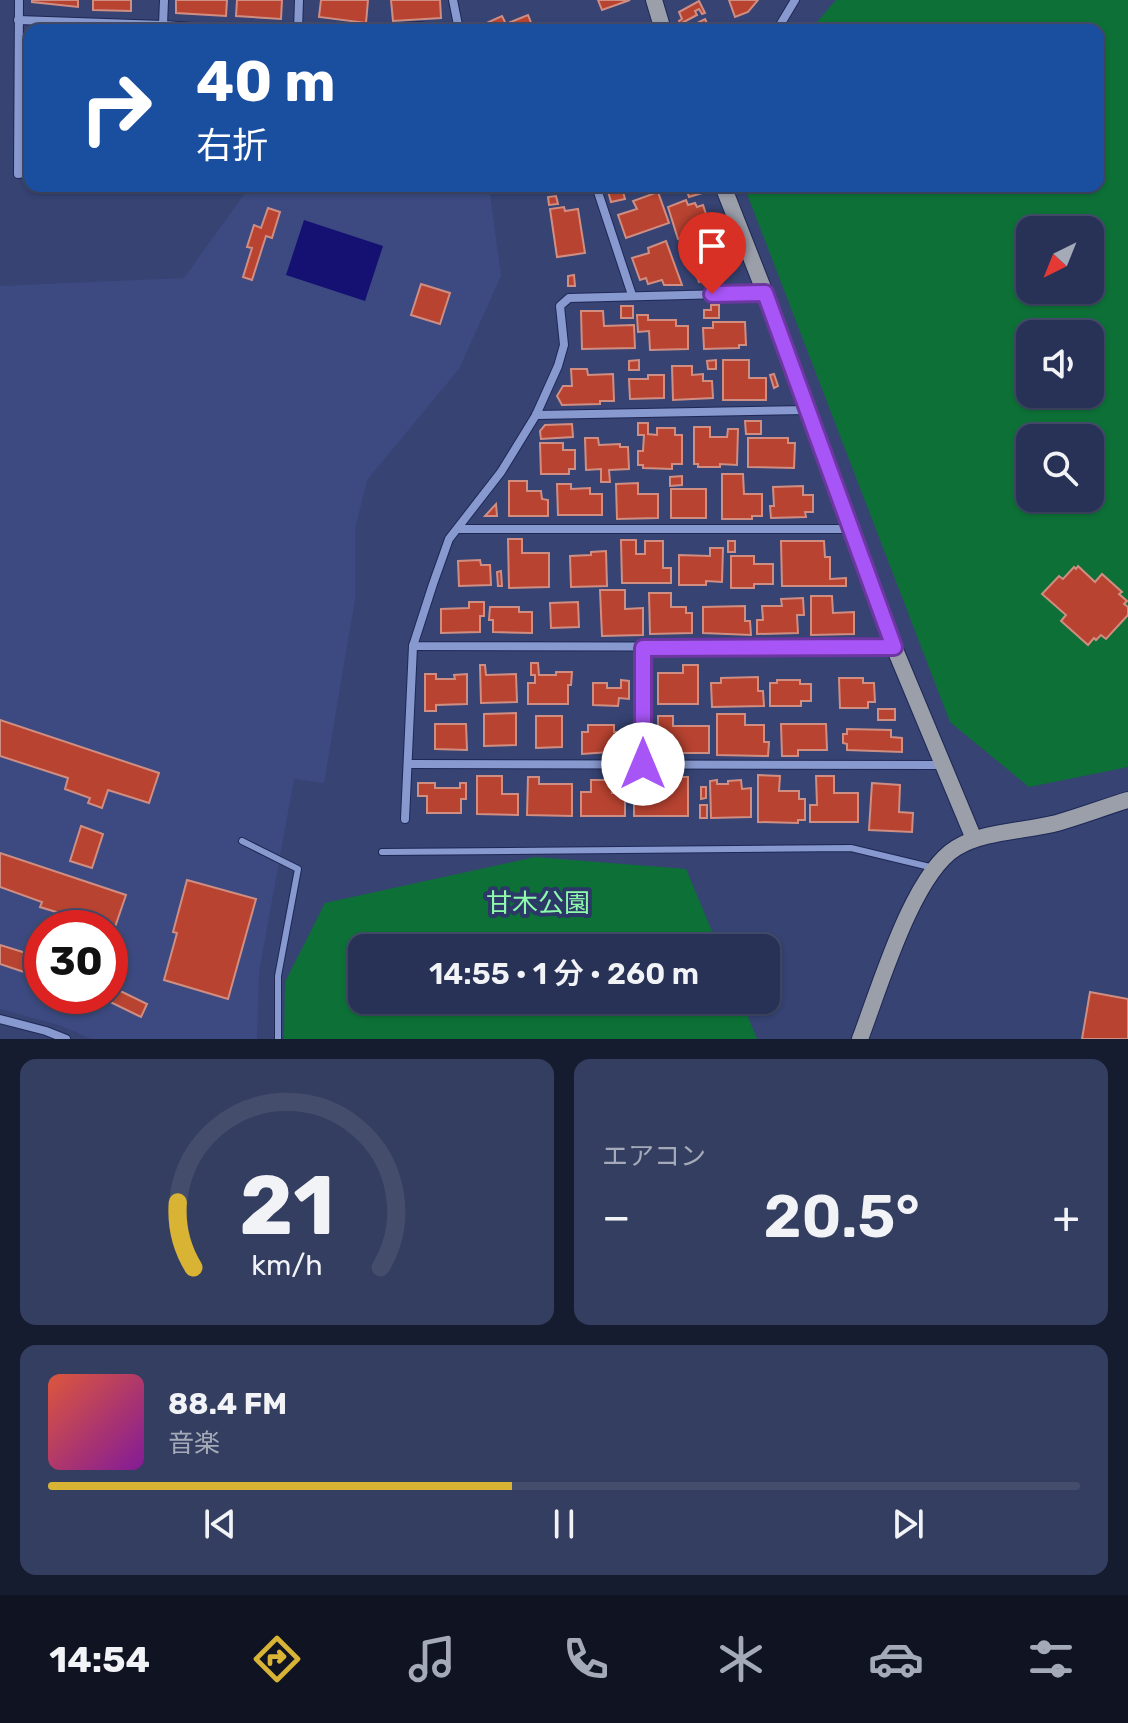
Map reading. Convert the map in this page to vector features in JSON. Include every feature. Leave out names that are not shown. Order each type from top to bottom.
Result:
[{"type":"street","points":[[19,0],[18,174],[24,173]]},
{"type":"street","points":[[163,24],[164,0]]},
{"type":"street","points":[[298,24],[299,0]]},
{"type":"street","points":[[453,0],[458,24]]},
{"type":"street","points":[[654,0],[661,24]]},
{"type":"street","points":[[781,24],[795,0]]},
{"type":"street","points":[[18,20],[90,24]]},
{"type":"street","points":[[598,192],[632,295]]},
{"type":"street","points":[[725,192],[894,647],[974,839]]},
{"type":"street","points":[[405,819],[413,646],[449,539],[501,472],[536,415],[558,366],[564,345],[560,306],[569,298],[765,293]]},
{"type":"street","points":[[536,415],[807,410]]},
{"type":"street","points":[[458,529],[851,529]]},
{"type":"street","points":[[413,646],[894,647]]},
{"type":"street","points":[[643,648],[643,764]]},
{"type":"street","points":[[408,764],[944,765]]},
{"type":"street","points":[[860,1039],[907,915],[934,868],[954,849],[974,839],[1058,823],[1128,800]]},
{"type":"street","points":[[0,1019],[66,1039]]},
{"type":"lane","points":[[242,841],[298,869],[278,976],[278,1039]]},
{"type":"lane","points":[[382,852],[851,848],[934,868]]},
{"type":"shaded area","points":[[246,192],[490,192],[501,276],[459,369],[367,480],[355,529],[355,599],[324,783],[294,779],[259,972],[257,1039],[91,1039],[62,1026],[0,1009],[0,286],[184,278]]},
{"type":"shaded area","points":[[304,220],[383,246],[365,301],[286,275]]},
{"type":"green space","points":[[836,0],[1128,0],[1128,767],[1029,787],[950,722],[746,192],[1104,192],[1104,24],[815,24]]},
{"type":"green space","name":"甘木公園","points":[[535,857],[686,869],[713,934],[348,934],[348,1014],[747,1014],[757,1039],[284,1039],[285,982],[325,903]]},
{"type":"building","points":[[78,0],[78,7],[32,2]]},
{"type":"building","points":[[93,0],[131,0],[131,11],[93,10]]},
{"type":"building","points":[[176,0],[227,0],[226,16],[176,13]]},
{"type":"building","points":[[237,0],[282,0],[281,19],[236,16]]},
{"type":"building","points":[[321,0],[368,0],[366,23],[319,17]]},
{"type":"building","points":[[391,0],[440,0],[441,18],[393,21]]},
{"type":"building","points":[[598,0],[630,0],[602,10]]},
{"type":"building","points":[[729,0],[758,0],[748,12],[735,17]]},
{"type":"building","points":[[699,1],[705,13],[702,14],[699,9],[695,11],[697,15],[680,24],[682,19],[679,12]]},
{"type":"building","points":[[528,15],[532,24],[506,24]]},
{"type":"building","points":[[502,16],[506,24],[484,24]]},
{"type":"building","points":[[608,192],[623,192],[625,199],[611,202]]},
{"type":"building","points":[[658,192],[669,223],[626,238],[618,215],[637,209],[633,201]]},
{"type":"building","points":[[687,192],[702,192],[702,193],[689,197]]},
{"type":"building","points":[[556,196],[558,204],[549,205],[548,197]]},
{"type":"building","points":[[686,200],[688,205],[703,205],[711,229],[678,239],[668,207]]},
{"type":"building","points":[[564,207],[565,211],[578,209],[585,253],[557,257],[550,209]]},
{"type":"building","points":[[268,208],[280,212],[272,238],[266,236],[252,280],[243,277],[252,248],[247,247],[254,225],[261,228]]},
{"type":"building","points":[[666,241],[682,285],[664,285],[662,280],[648,284],[646,278],[640,280],[632,258],[649,253],[648,248]]},
{"type":"building","points":[[707,250],[709,256],[722,251],[729,270],[699,282],[689,257]]},
{"type":"building","points":[[574,275],[575,286],[568,286],[568,276]]},
{"type":"building","points":[[421,284],[450,293],[440,324],[411,315]]},
{"type":"building","points":[[711,305],[719,305],[719,318],[704,318],[704,310],[711,310]]},
{"type":"building","points":[[621,306],[633,306],[633,318],[621,318]]},
{"type":"building","points":[[581,311],[603,311],[604,326],[634,325],[635,348],[582,349]]},
{"type":"building","points":[[637,315],[648,315],[648,320],[676,320],[676,326],[688,326],[688,349],[650,350],[649,331],[638,332]]},
{"type":"building","points":[[713,322],[745,322],[746,345],[704,349],[703,328],[713,328]]},
{"type":"building","points":[[639,360],[639,370],[629,370],[629,361]]},
{"type":"building","points":[[716,360],[716,369],[708,369],[707,361]]},
{"type":"building","points":[[723,360],[749,360],[749,378],[766,378],[766,400],[723,400]]},
{"type":"building","points":[[672,366],[692,366],[692,375],[703,374],[703,381],[712,381],[713,398],[673,400]]},
{"type":"building","points":[[571,369],[587,369],[588,375],[613,374],[614,401],[562,405],[557,396],[563,386],[572,386]]},
{"type":"building","points":[[774,374],[778,386],[774,388],[770,375]]},
{"type":"building","points":[[648,375],[664,375],[664,398],[630,399],[629,379],[648,379]]},
{"type":"building","points":[[745,421],[761,421],[761,434],[746,434]]},
{"type":"building","points":[[638,423],[648,423],[648,434],[657,435],[657,428],[675,428],[675,435],[682,435],[682,464],[672,464],[672,469],[638,465],[638,451],[643,451],[644,435],[638,435]]},
{"type":"building","points":[[572,424],[573,437],[541,439],[540,431],[545,425]]},
{"type":"building","points":[[694,427],[710,427],[710,437],[727,437],[728,429],[738,429],[737,465],[698,467],[694,464]]},
{"type":"building","points":[[585,438],[598,438],[599,445],[620,444],[620,447],[628,447],[629,469],[609,470],[610,482],[601,482],[601,469],[586,470]]},
{"type":"building","points":[[748,438],[788,438],[788,443],[795,443],[794,468],[748,467]]},
{"type":"building","points":[[540,443],[563,443],[563,450],[575,450],[575,469],[569,469],[569,474],[541,474]]},
{"type":"building","points":[[722,474],[743,474],[744,494],[762,494],[762,516],[722,519]]},
{"type":"building","points":[[682,476],[682,485],[670,486],[670,477]]},
{"type":"building","points":[[509,481],[527,481],[527,491],[541,491],[542,499],[548,500],[548,516],[509,516]]},
{"type":"building","points":[[638,483],[638,494],[658,494],[658,518],[617,519],[616,484]]},
{"type":"building","points":[[557,484],[571,484],[571,489],[590,488],[590,494],[602,494],[602,515],[558,515]]},
{"type":"building","points":[[803,486],[803,495],[813,495],[813,512],[805,512],[806,517],[771,518],[773,487]]},
{"type":"building","points":[[671,489],[706,489],[706,518],[671,518]]},
{"type":"building","points":[[496,504],[497,516],[485,516]]},
{"type":"building","points":[[508,539],[522,539],[522,553],[549,553],[549,587],[509,588]]},
{"type":"building","points":[[621,540],[636,540],[636,554],[645,554],[645,541],[663,541],[663,568],[671,568],[671,583],[622,583]]},
{"type":"building","points":[[728,541],[735,541],[735,552],[728,552]]},
{"type":"building","points":[[781,541],[824,541],[825,557],[830,557],[830,579],[846,578],[846,586],[782,586]]},
{"type":"building","points":[[710,548],[723,548],[722,582],[679,585],[679,555],[710,556]]},
{"type":"building","points":[[606,551],[607,586],[571,587],[570,556]]},
{"type":"building","points":[[731,556],[754,556],[754,564],[773,564],[773,584],[731,588]]},
{"type":"building","points":[[480,560],[481,565],[490,565],[491,585],[459,586],[458,561]]},
{"type":"building","points":[[1078,566],[1095,582],[1102,574],[1122,592],[1119,594],[1127,601],[1124,604],[1128,607],[1128,615],[1106,639],[1101,635],[1088,645],[1061,621],[1066,615],[1042,594],[1059,576],[1063,579]]},
{"type":"building","points":[[501,571],[502,586],[498,586],[497,572]]},
{"type":"building","points":[[600,590],[625,590],[625,609],[643,608],[643,635],[602,636]]},
{"type":"building","points":[[649,593],[671,593],[671,607],[686,607],[686,613],[692,613],[692,633],[650,634]]},
{"type":"building","points":[[811,596],[832,596],[833,613],[854,612],[854,634],[811,635]]},
{"type":"building","points":[[803,598],[804,615],[797,615],[798,633],[757,634],[757,620],[763,620],[762,606],[782,606],[781,599]]},
{"type":"building","points":[[469,602],[484,602],[480,632],[441,633],[441,609],[469,608]]},
{"type":"building","points":[[578,602],[579,627],[551,628],[550,603]]},
{"type":"building","points":[[745,606],[745,621],[750,621],[751,635],[703,633],[703,607]]},
{"type":"building","points":[[490,607],[519,607],[519,612],[532,612],[532,633],[493,632],[493,620],[489,620]]},
{"type":"building","points":[[531,663],[538,663],[539,675],[572,672],[568,704],[528,704],[528,683],[535,683]]},
{"type":"building","points":[[480,665],[485,665],[486,675],[516,674],[517,702],[481,703]]},
{"type":"building","points":[[683,665],[698,665],[698,704],[658,704],[658,673],[683,673]]},
{"type":"building","points":[[425,674],[436,674],[436,679],[455,679],[454,675],[467,674],[467,704],[436,705],[436,711],[425,711]]},
{"type":"building","points":[[758,677],[758,691],[763,691],[764,706],[712,707],[711,683],[721,683],[721,678]]},
{"type":"building","points":[[839,678],[863,678],[863,683],[874,683],[875,702],[868,702],[868,708],[840,708]]},
{"type":"building","points":[[621,680],[629,681],[629,699],[619,698],[618,706],[593,705],[593,683],[607,683],[607,688],[621,688]]},
{"type":"building","points":[[777,680],[800,680],[800,684],[811,684],[811,701],[801,701],[801,706],[770,706],[770,683],[777,683]]},
{"type":"building","points":[[878,709],[895,709],[895,720],[878,720]]},
{"type":"building","points":[[516,713],[516,745],[484,746],[484,714]]},
{"type":"building","points":[[717,714],[745,714],[745,725],[764,725],[764,742],[769,742],[768,756],[717,755]]},
{"type":"building","points":[[536,716],[562,716],[562,747],[536,748]]},
{"type":"building","points":[[658,716],[673,716],[673,726],[709,726],[709,753],[658,753]]},
{"type":"building","points":[[0,720],[159,773],[149,803],[108,790],[102,808],[88,803],[90,798],[65,789],[68,778],[0,756]]},
{"type":"building","points":[[435,724],[466,724],[467,750],[435,749]]},
{"type":"building","points":[[781,724],[826,724],[827,750],[798,750],[798,756],[782,756]]},
{"type":"building","points":[[588,725],[614,725],[614,732],[625,732],[625,751],[582,754],[582,732],[588,732]]},
{"type":"building","points":[[847,729],[891,730],[891,737],[902,738],[902,752],[847,750],[843,734],[847,734]]},
{"type":"building","points":[[758,775],[780,776],[779,791],[799,791],[799,799],[805,799],[805,820],[798,820],[798,823],[758,822]]},
{"type":"building","points":[[477,776],[502,776],[502,794],[518,794],[518,815],[477,814]]},
{"type":"building","points":[[634,776],[645,776],[645,789],[662,789],[662,777],[688,777],[688,816],[634,816],[634,804],[641,804],[641,792],[634,792]]},
{"type":"building","points":[[816,776],[834,776],[834,793],[858,793],[858,822],[810,822],[810,805],[817,805]]},
{"type":"building","points":[[528,777],[539,777],[539,784],[572,784],[572,816],[527,815]]},
{"type":"building","points":[[591,780],[612,780],[612,793],[625,793],[625,816],[581,816],[581,792],[591,792]]},
{"type":"building","points":[[717,780],[717,784],[728,784],[728,781],[741,780],[742,789],[751,788],[751,817],[711,818],[710,781]]},
{"type":"building","points":[[418,783],[435,783],[435,788],[460,788],[460,783],[466,783],[466,799],[461,799],[461,813],[427,813],[427,796],[418,796]]},
{"type":"building","points":[[872,783],[900,785],[899,812],[913,813],[912,832],[869,830]]},
{"type":"building","points":[[701,787],[706,787],[706,798],[701,799]]},
{"type":"building","points":[[700,805],[707,805],[707,818],[700,818]]},
{"type":"building","points":[[81,826],[103,834],[92,868],[70,861]]},
{"type":"building","points":[[0,853],[126,895],[121,910],[50,910],[40,907],[42,902],[0,887]]},
{"type":"building","points":[[187,880],[256,899],[228,999],[164,980]]},
{"type":"building","points":[[0,945],[24,952],[24,972],[0,964]]},
{"type":"building","points":[[1090,992],[1128,999],[1128,1039],[1082,1039]]},
{"type":"building","points":[[128,995],[147,1004],[141,1017],[128,1011]]},
{"type":"route","points":[[643,764],[643,648],[894,647],[765,293],[712,294]]}]
